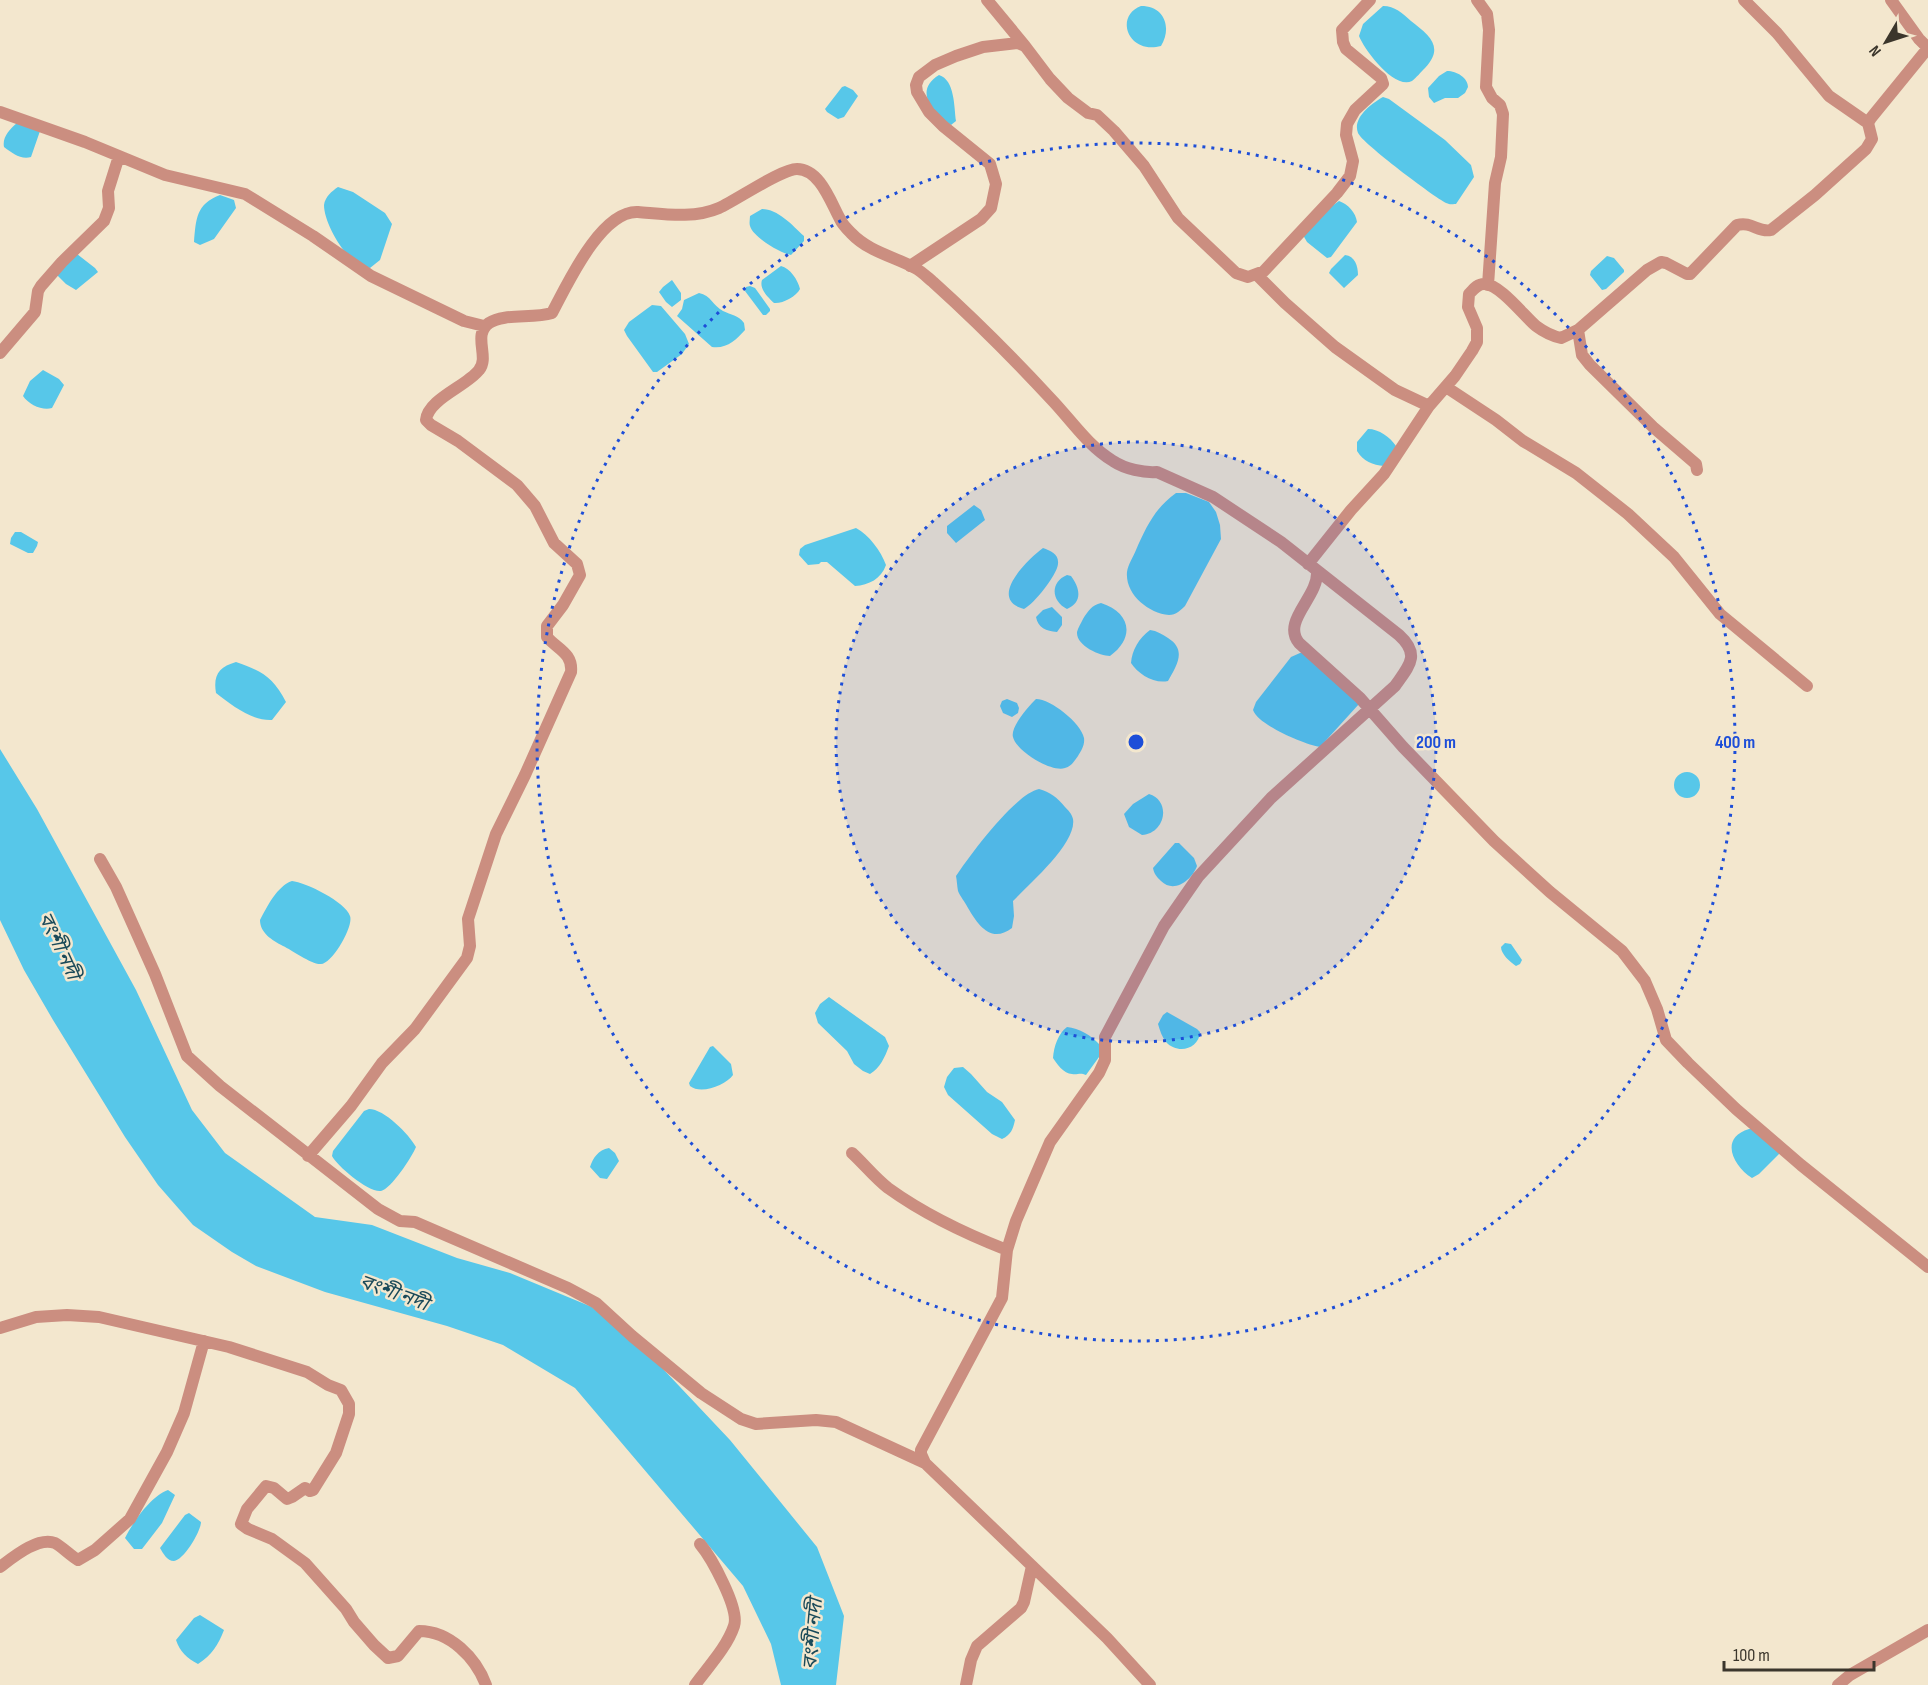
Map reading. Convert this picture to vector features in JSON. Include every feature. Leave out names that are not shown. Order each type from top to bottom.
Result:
[{"type":"street","points":[[987,0],[1050,79],[1068,98],[1088,113],[1097,115],[1144,166],[1178,218],[1236,273],[1248,277],[1257,275],[1270,266],[1350,176],[1353,161],[1346,135],[1347,124],[1355,110],[1383,84],[1381,78],[1346,49],[1342,30],[1370,0]]},
{"type":"street","points":[[1477,0],[1487,15],[1489,30],[1486,87],[1492,99],[1500,105],[1503,114],[1502,157],[1495,183],[1488,285]]},
{"type":"street","points":[[1744,0],[1777,33],[1829,96],[1868,123],[1872,139],[1866,149],[1815,195],[1771,230],[1762,231],[1745,223],[1737,225],[1690,274],[1666,262],[1657,264],[1647,270],[1578,330],[1561,338],[1550,335],[1536,326],[1488,285],[1481,284],[1468,294],[1468,307],[1477,328],[1477,342],[1446,387],[1429,406],[1384,474],[1351,510],[1312,567],[1316,583],[1293,627],[1293,633],[1305,649],[1342,680],[1494,841],[1550,892],[1622,951],[1645,981],[1657,1009],[1666,1040],[1736,1109],[1801,1165],[1928,1267]]},
{"type":"street","points":[[1868,123],[1928,48],[1891,0]]},
{"type":"street","points":[[910,266],[981,219],[991,208],[996,184],[990,164],[929,112],[917,92],[916,85],[919,77],[935,65],[983,47],[1018,43],[1025,46]]},
{"type":"street","points":[[0,112],[165,175],[245,195],[313,236],[371,276],[464,321],[484,327]]},
{"type":"street","points":[[0,353],[34,312],[41,286],[104,221],[109,208],[108,191],[119,156]]},
{"type":"street","points":[[308,1156],[351,1106],[382,1063],[415,1029],[468,958],[470,946],[468,919],[496,834],[571,672],[570,658],[547,637],[547,626],[563,605],[580,575],[577,564],[554,543],[536,507],[517,485],[431,424],[426,420],[427,414],[434,405],[481,369],[483,355],[480,341],[484,327],[492,321],[529,316],[541,317],[552,313],[579,262],[603,231],[617,218],[634,212],[667,216],[717,209],[776,176],[797,169],[816,178],[831,200],[840,219],[852,234],[878,252],[917,269],[952,300],[1103,454],[1115,463],[1140,471],[1157,472],[1213,497],[1281,542],[1399,634],[1407,642],[1412,653],[1409,666],[1395,686],[1263,807],[1198,877],[1164,926],[1105,1037],[1105,1060],[1099,1073],[1050,1142],[1016,1221],[1007,1250],[1002,1298],[923,1445],[921,1454],[925,1462],[1107,1638],[1150,1685]]},
{"type":"street","points":[[1257,275],[1335,347],[1395,390],[1429,406]]},
{"type":"street","points":[[1578,330],[1582,355],[1590,365],[1653,427],[1696,465],[1697,470]]},
{"type":"street","points":[[1446,387],[1523,441],[1576,472],[1628,514],[1674,558],[1720,614],[1807,686]]},
{"type":"street","points":[[100,859],[116,886],[136,930],[187,1056],[220,1086],[378,1209],[400,1221],[415,1222],[568,1287],[596,1303],[701,1393],[741,1419],[756,1424],[816,1420],[836,1422],[925,1462]]},
{"type":"street","points":[[852,1153],[887,1187],[902,1197],[931,1215],[1007,1250]]},
{"type":"street","points":[[0,1328],[36,1317],[67,1314],[99,1317],[229,1347],[307,1372],[341,1390],[350,1404],[349,1414],[336,1453],[313,1490],[305,1488],[287,1499],[274,1488],[266,1486],[247,1509],[241,1524],[272,1539],[305,1563],[346,1609],[354,1622],[388,1658],[398,1656],[419,1631],[430,1631],[450,1640],[460,1648],[481,1672],[486,1685]]},
{"type":"street","points":[[0,1567],[23,1551],[37,1544],[46,1543],[54,1543],[78,1560],[95,1550],[130,1519],[167,1452],[184,1413],[204,1341]]},
{"type":"street","points":[[695,1685],[722,1648],[735,1624],[729,1599],[708,1553],[700,1544]]},
{"type":"street","points":[[966,1685],[971,1660],[977,1646],[1021,1608],[1032,1566]]},
{"type":"street","points":[[1838,1685],[1850,1675],[1928,1630]]},
{"type":"water","points":[[1141,6],[1156,10],[1164,19],[1166,32],[1161,46],[1140,45],[1128,33],[1128,18]]},
{"type":"water","points":[[1383,6],[1391,7],[1401,13],[1424,31],[1432,42],[1434,54],[1431,61],[1412,81],[1397,80],[1389,74],[1373,58],[1359,36],[1363,24]]},
{"type":"water","points":[[1447,71],[1461,76],[1468,87],[1465,93],[1458,98],[1445,98],[1434,103],[1429,97],[1428,88]]},
{"type":"water","points":[[939,75],[948,82],[953,95],[956,121],[951,125],[932,108],[928,101],[927,88],[931,81]]},
{"type":"water","points":[[845,86],[858,96],[844,117],[838,119],[825,109]]},
{"type":"water","points":[[1383,97],[1445,140],[1471,165],[1474,177],[1456,204],[1446,203],[1428,191],[1362,139],[1357,127],[1360,117]]},
{"type":"water","points":[[17,123],[40,131],[31,157],[20,157],[4,147],[5,137]]},
{"type":"water","points":[[338,187],[353,192],[385,213],[392,224],[380,260],[370,268],[362,266],[348,255],[336,239],[327,221],[324,205],[329,194]]},
{"type":"water","points":[[220,195],[234,200],[236,208],[214,239],[200,245],[194,242],[199,213],[206,203]]},
{"type":"water","points":[[1339,201],[1351,209],[1357,222],[1331,257],[1327,258],[1307,242],[1303,235]]},
{"type":"water","points":[[762,209],[779,215],[804,236],[804,241],[791,255],[768,244],[752,230],[750,216]]},
{"type":"water","points":[[77,254],[98,272],[76,290],[56,274]]},
{"type":"water","points":[[1345,255],[1351,257],[1355,262],[1358,275],[1344,288],[1329,273]]},
{"type":"water","points":[[1607,256],[1614,258],[1624,272],[1602,290],[1590,275],[1591,271]]},
{"type":"water","points":[[781,266],[793,275],[800,289],[789,299],[774,303],[763,290],[761,283]]},
{"type":"water","points":[[672,280],[681,293],[681,300],[672,307],[659,292]]},
{"type":"water","points":[[746,287],[755,288],[770,309],[766,315],[763,315],[745,291]]},
{"type":"water","points":[[699,293],[744,323],[745,330],[731,343],[722,347],[712,347],[677,316],[684,300]]},
{"type":"water","points":[[652,305],[661,306],[685,334],[689,344],[682,354],[657,372],[653,372],[624,330],[629,322]]},
{"type":"water","points":[[43,370],[59,379],[64,385],[52,408],[48,409],[32,405],[23,396],[30,381]]},
{"type":"water","points":[[1368,429],[1384,434],[1396,446],[1384,466],[1369,462],[1357,451],[1357,442]]},
{"type":"water","points":[[1176,493],[1186,493],[1209,502],[1216,512],[1221,539],[1185,606],[1180,611],[1169,615],[1153,611],[1139,601],[1130,588],[1127,572],[1152,518]]},
{"type":"water","points":[[974,505],[981,510],[985,520],[956,543],[947,533],[947,526]]},
{"type":"water","points":[[856,528],[874,544],[886,565],[878,578],[870,583],[855,586],[827,562],[808,565],[799,555],[800,549],[805,545]]},
{"type":"water","points":[[15,532],[21,532],[38,542],[33,553],[28,553],[10,544]]},
{"type":"water","points":[[1043,548],[1056,555],[1057,569],[1044,589],[1024,609],[1014,604],[1009,597],[1010,588],[1020,570]]},
{"type":"water","points":[[1071,576],[1074,581],[1078,590],[1078,599],[1067,609],[1055,597],[1055,587],[1061,578]]},
{"type":"water","points":[[1101,603],[1118,612],[1126,626],[1124,641],[1110,656],[1084,646],[1077,632],[1087,613]]},
{"type":"water","points":[[1052,607],[1062,617],[1062,625],[1057,632],[1043,628],[1036,617],[1043,610]]},
{"type":"water","points":[[1150,630],[1174,643],[1179,653],[1168,681],[1157,681],[1147,677],[1131,663],[1137,645]]},
{"type":"water","points":[[1303,653],[1359,704],[1320,747],[1272,728],[1263,722],[1253,710],[1256,702],[1291,657]]},
{"type":"water","points":[[236,662],[266,676],[281,693],[286,702],[272,720],[249,715],[216,693],[215,681],[218,673],[225,666]]},
{"type":"water","points":[[1007,699],[1017,703],[1019,708],[1018,713],[1012,717],[1003,713],[1000,706],[1002,701]]},
{"type":"water","points":[[1036,699],[1057,707],[1082,732],[1084,741],[1082,748],[1071,765],[1067,767],[1059,769],[1035,760],[1016,743],[1013,737],[1017,722]]},
{"type":"water","name":"বংশী নদী","points":[[0,749],[37,809],[136,990],[192,1110],[225,1153],[315,1217],[372,1225],[457,1258],[510,1273],[592,1307],[648,1353],[730,1440],[817,1547],[844,1616],[836,1685],[781,1685],[771,1644],[743,1586],[575,1388],[503,1345],[447,1326],[325,1292],[256,1266],[193,1225],[158,1185],[125,1137],[24,970],[0,920]]},
{"type":"water","points":[[1687,772],[1696,776],[1700,785],[1696,794],[1687,798],[1678,794],[1674,785],[1678,776]]},
{"type":"water","points":[[1039,789],[1053,795],[1069,811],[1073,819],[1072,829],[1060,851],[1013,901],[1012,928],[998,934],[991,933],[981,926],[972,914],[958,891],[956,876],[1006,813],[1029,793]]},
{"type":"water","points":[[1149,794],[1161,803],[1163,817],[1156,829],[1142,835],[1129,827],[1124,814],[1133,804]]},
{"type":"water","points":[[1175,843],[1179,843],[1194,858],[1197,866],[1182,884],[1171,886],[1161,881],[1153,868]]},
{"type":"water","points":[[292,881],[306,885],[333,899],[350,916],[349,928],[336,951],[331,958],[321,964],[307,960],[267,936],[262,929],[260,920],[269,903],[282,887]]},
{"type":"water","points":[[1505,943],[1511,944],[1522,960],[1520,964],[1516,966],[1504,955],[1501,947]]},
{"type":"water","points":[[829,997],[885,1037],[889,1046],[874,1072],[870,1074],[854,1064],[847,1051],[818,1023],[815,1013],[820,1004]]},
{"type":"water","points":[[1167,1012],[1200,1032],[1196,1043],[1182,1049],[1171,1046],[1165,1040],[1158,1024]]},
{"type":"water","points":[[1067,1027],[1085,1033],[1100,1045],[1099,1057],[1086,1075],[1066,1072],[1053,1058],[1057,1041]]},
{"type":"water","points":[[713,1046],[731,1064],[733,1075],[713,1088],[695,1089],[689,1083],[710,1047]]},
{"type":"water","points":[[963,1067],[987,1092],[1002,1102],[1015,1120],[1008,1136],[1002,1139],[992,1134],[948,1095],[944,1087],[947,1077],[954,1068]]},
{"type":"water","points":[[369,1109],[382,1113],[396,1123],[416,1147],[395,1179],[381,1191],[369,1188],[354,1178],[332,1156],[333,1151],[364,1111]]},
{"type":"water","points":[[1749,1129],[1754,1129],[1780,1153],[1752,1178],[1739,1167],[1732,1152],[1734,1139]]},
{"type":"water","points":[[609,1148],[619,1161],[607,1179],[600,1178],[590,1167],[596,1155]]},
{"type":"water","points":[[168,1490],[175,1495],[162,1523],[142,1549],[134,1549],[125,1538],[128,1532],[149,1504]]},
{"type":"water","points":[[189,1513],[201,1522],[195,1538],[182,1556],[174,1561],[169,1560],[160,1548],[185,1515]]},
{"type":"water","points":[[200,1615],[224,1630],[214,1649],[198,1664],[184,1654],[176,1640],[194,1618]]}]
